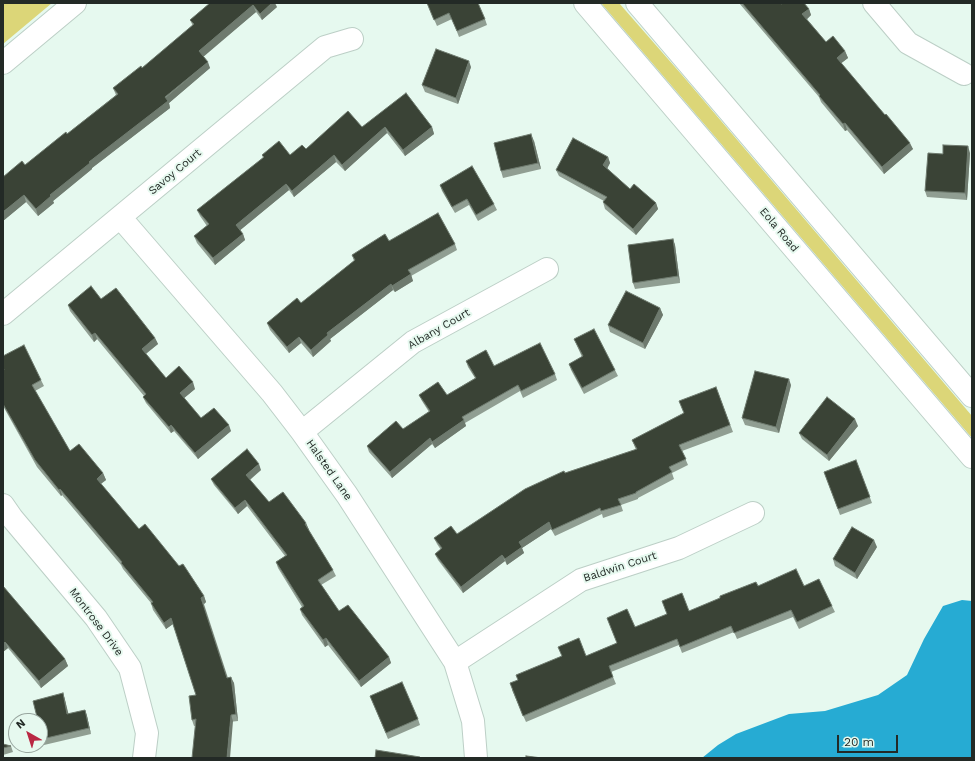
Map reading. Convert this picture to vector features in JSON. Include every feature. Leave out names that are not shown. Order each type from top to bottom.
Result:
[{"type":"street","points":[[3,63],[75,3]]},
{"type":"street","name":"Eola Road","points":[[585,3],[972,457]]},
{"type":"street","points":[[637,3],[972,396]]},
{"type":"street","points":[[874,3],[908,43],[964,74]]},
{"type":"street","name":"Savoy Court","points":[[3,314],[325,47],[352,39]]},
{"type":"street","name":"Halsted Lane","points":[[120,217],[272,393],[347,495],[455,662],[473,721],[476,758]]},
{"type":"street","name":"Albany Court","points":[[302,432],[413,342],[547,269]]},
{"type":"street","name":"Montrose Drive","points":[[3,505],[12,518],[96,618],[130,668],[147,732],[144,758]]},
{"type":"street","name":"Baldwin Court","points":[[455,662],[581,580],[679,548],[753,513]]},
{"type":"shaded area","points":[[3,3],[52,3],[3,44]]},
{"type":"shaded area","points":[[601,3],[619,3],[682,75],[972,416],[972,438]]},
{"type":"water","points":[[962,600],[972,601],[972,758],[702,758],[718,745],[736,734],[789,714],[825,711],[878,695],[907,675],[924,639],[943,606]]},
{"type":"building","points":[[210,3],[272,3],[260,14],[253,5],[199,51],[208,62],[165,97],[168,101],[89,162],[90,163],[50,195],[51,196],[36,209],[24,195],[3,212],[3,177],[22,161],[25,165],[66,132],[67,134],[118,94],[113,88],[141,66],[142,68],[194,24],[190,20]]},
{"type":"building","points":[[427,3],[478,3],[485,19],[457,31],[449,13],[434,20]]},
{"type":"building","points":[[742,3],[804,3],[809,9],[802,14],[826,42],[833,36],[845,51],[837,58],[910,143],[882,167],[845,123],[843,124],[819,96],[820,95]]},
{"type":"building","points":[[436,49],[469,61],[456,98],[422,85]]},
{"type":"building","points":[[406,93],[432,127],[403,150],[385,127],[342,165],[334,155],[292,191],[286,184],[236,225],[243,234],[213,258],[194,236],[209,224],[197,210],[264,157],[262,155],[279,141],[290,155],[302,145],[306,149],[348,111],[362,127]]},
{"type":"building","points":[[531,134],[538,163],[501,171],[494,143]]},
{"type":"building","points":[[573,138],[608,157],[603,165],[630,189],[634,184],[656,203],[633,229],[603,202],[607,197],[556,170]]},
{"type":"building","points":[[943,145],[968,146],[965,193],[925,191],[928,153],[943,154]]},
{"type":"building","points":[[472,166],[494,204],[476,215],[467,199],[452,207],[440,185]]},
{"type":"building","points":[[438,213],[455,244],[408,270],[411,274],[392,286],[391,284],[327,333],[328,335],[311,350],[299,337],[287,347],[267,323],[297,298],[301,303],[355,260],[352,255],[385,234],[389,241]]},
{"type":"building","points":[[673,239],[678,276],[633,283],[628,245]]},
{"type":"building","points":[[91,286],[101,299],[116,288],[155,338],[142,349],[166,378],[179,366],[193,382],[180,393],[201,418],[214,408],[229,425],[195,453],[171,425],[169,427],[143,397],[146,394],[95,333],[92,335],[68,305]]},
{"type":"building","points":[[626,291],[660,308],[643,343],[608,325]]},
{"type":"building","points":[[594,329],[615,370],[582,388],[569,364],[583,356],[574,339]]},
{"type":"building","points":[[540,343],[555,374],[521,391],[518,385],[462,417],[464,420],[432,442],[430,438],[390,472],[367,446],[396,421],[403,429],[430,411],[419,395],[438,382],[447,395],[476,378],[466,361],[486,350],[494,366]]},
{"type":"building","points":[[24,345],[41,380],[32,385],[70,451],[79,444],[103,473],[97,479],[139,529],[145,524],[179,566],[183,564],[204,596],[201,598],[227,678],[231,677],[236,714],[231,715],[227,758],[192,758],[196,719],[192,720],[189,696],[196,695],[171,618],[164,623],[151,603],[153,602],[121,563],[122,562],[60,489],[59,490],[35,460],[3,404],[3,356]]},
{"type":"building","points":[[755,371],[789,379],[776,427],[742,418]]},
{"type":"building","points":[[716,387],[730,425],[679,445],[686,459],[669,467],[672,472],[636,493],[618,499],[621,505],[601,511],[600,508],[552,530],[549,522],[519,542],[522,547],[505,559],[502,555],[461,587],[435,554],[442,548],[434,538],[451,526],[457,534],[525,489],[564,471],[565,473],[637,449],[632,440],[684,413],[679,401]]},
{"type":"building","points":[[827,397],[855,419],[827,455],[799,433]]},
{"type":"building","points":[[247,449],[259,464],[246,475],[269,502],[283,492],[306,523],[305,524],[333,570],[318,580],[339,611],[348,605],[389,657],[359,681],[326,638],[323,640],[300,609],[304,606],[276,562],[287,555],[245,500],[235,508],[211,479]]},
{"type":"building","points":[[856,460],[870,497],[838,509],[824,472]]},
{"type":"building","points":[[852,527],[874,540],[855,573],[833,559]]},
{"type":"building","points":[[796,569],[804,586],[819,579],[832,606],[797,622],[791,610],[734,633],[731,626],[680,647],[677,639],[609,666],[613,677],[523,716],[510,683],[518,680],[516,675],[562,656],[558,647],[579,638],[586,656],[617,643],[607,618],[627,609],[635,627],[667,614],[662,601],[682,593],[689,611],[720,598],[720,596],[756,582],[758,586]]},
{"type":"building","points":[[3,586],[65,659],[39,681],[5,642],[3,644]]},
{"type":"building","points":[[402,682],[418,719],[386,733],[370,696]]},
{"type":"building","points":[[63,693],[67,714],[85,710],[89,728],[48,738],[48,713],[36,713],[33,701]]},
{"type":"building","points":[[3,744],[8,745],[8,747],[3,748]]},
{"type":"building","points":[[376,750],[420,757],[420,758],[375,758]]},
{"type":"building","points":[[526,756],[542,758],[526,758]]}]
